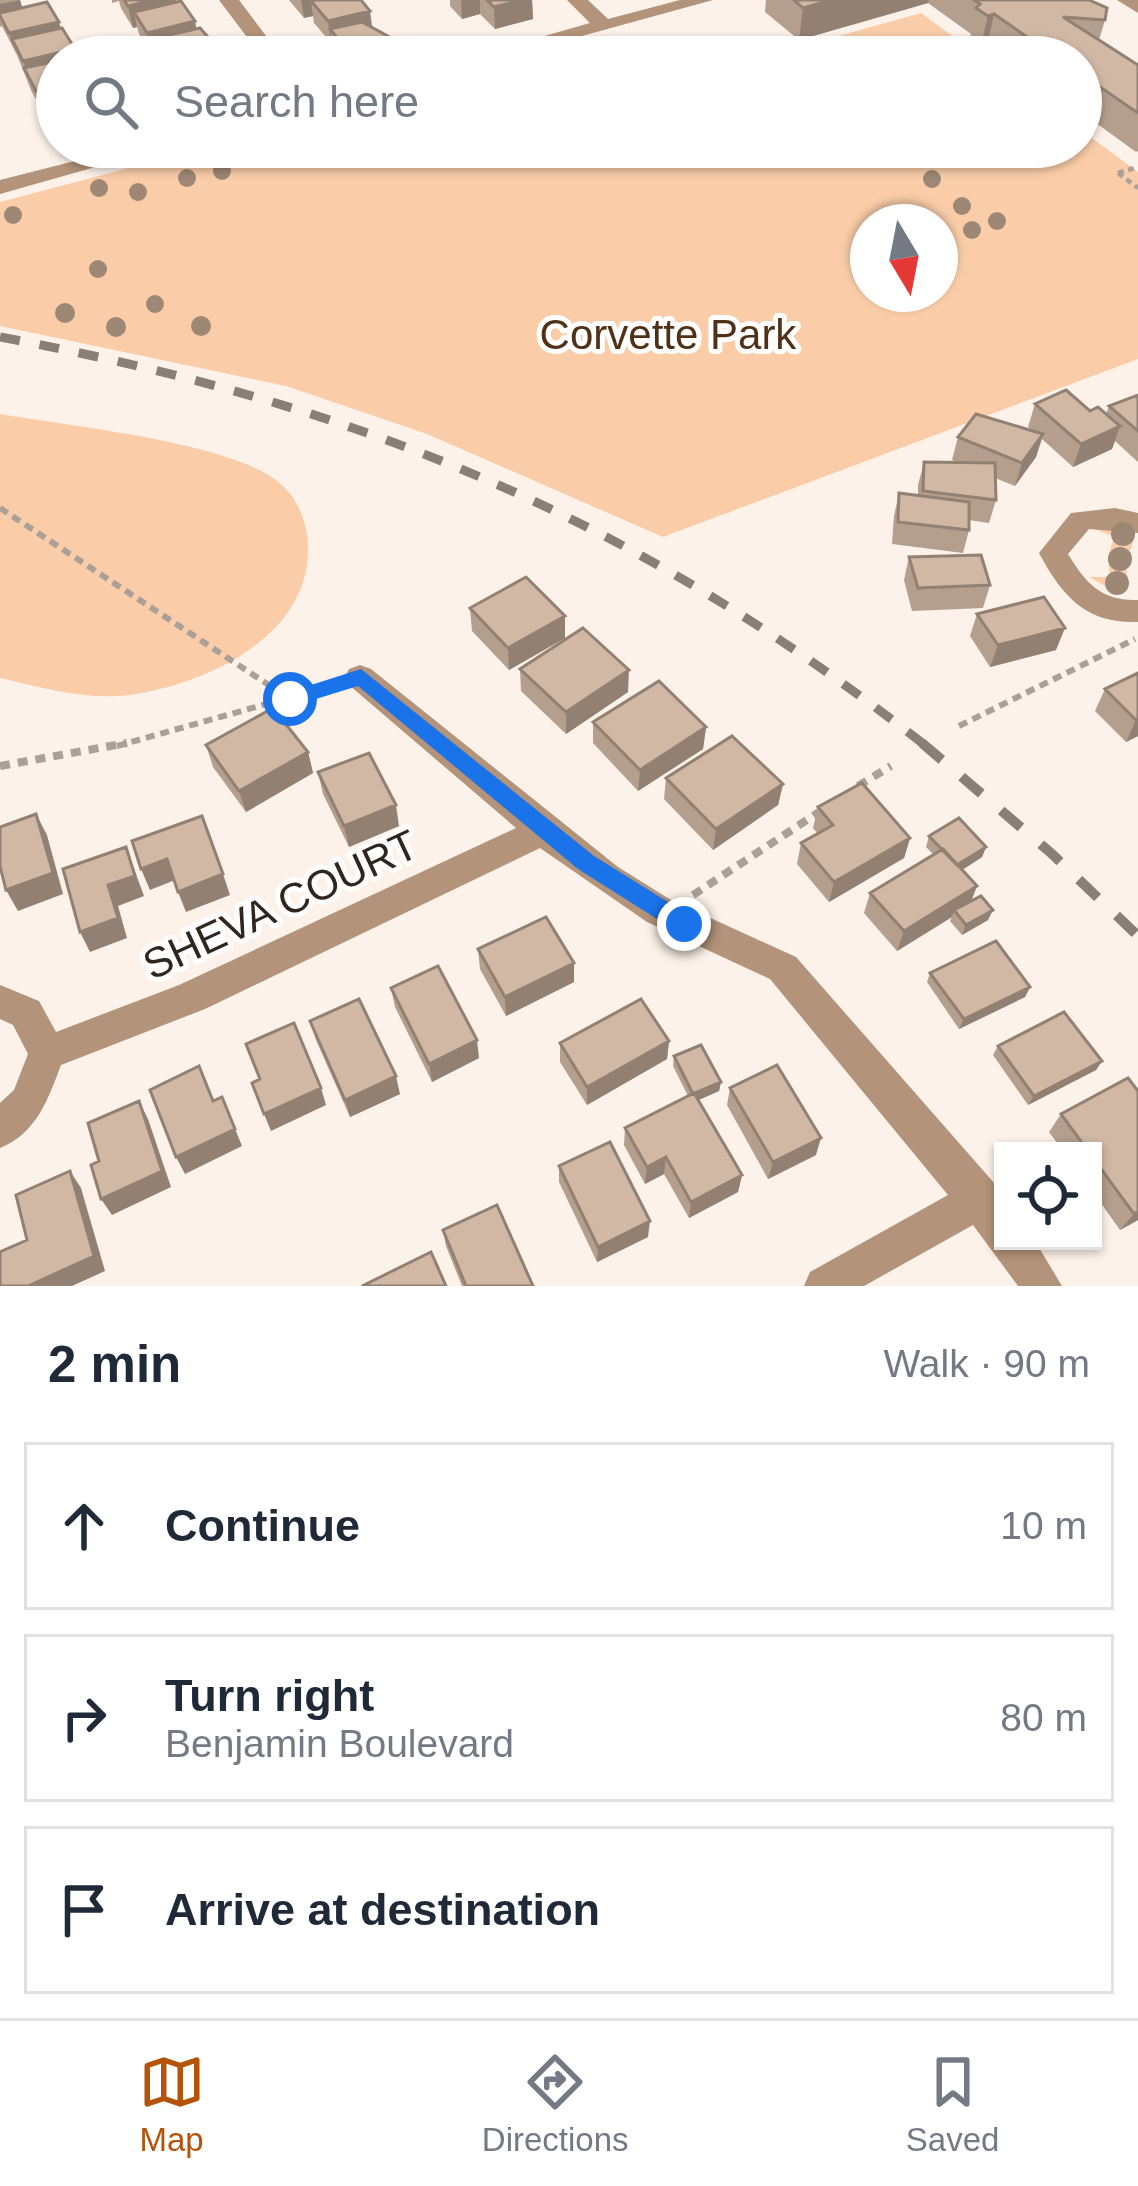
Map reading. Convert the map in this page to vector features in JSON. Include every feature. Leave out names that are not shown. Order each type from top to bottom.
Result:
[{"type":"street","points":[[229,0],[256,36]]},
{"type":"street","points":[[577,0],[604,26]]},
{"type":"street","points":[[564,36],[703,0]]},
{"type":"street","points":[[1127,0],[1138,7]]},
{"type":"street","points":[[6,178],[54,168]]},
{"type":"street","points":[[1138,524],[1115,518],[1081,520],[1053,553],[1086,602],[1114,614],[1138,611]]},
{"type":"street","points":[[361,677],[619,887],[668,916],[741,942],[783,968],[992,1214],[824,1286]]},
{"type":"street","name":"SHEVA COURT","points":[[47,1053],[192,997],[547,830]]},
{"type":"street","points":[[0,1001],[26,1013],[47,1053],[28,1102],[0,1130]]},
{"type":"street","points":[[1017,1250],[1042,1286]]},
{"type":"path","points":[[1138,167],[1118,173],[1138,188]]},
{"type":"path","points":[[0,508],[290,699]]},
{"type":"path","points":[[958,726],[1138,638]]},
{"type":"path","points":[[0,766],[97,752],[361,677]]},
{"type":"path","points":[[847,793],[891,766]]},
{"type":"path","points":[[668,916],[828,805]]},
{"type":"green space","points":[[921,13],[952,36],[839,36]]},
{"type":"green space","name":"Corvette Park","points":[[1102,145],[1138,172],[1138,359],[663,537],[427,434],[286,386],[0,326],[0,202],[129,168],[1102,168]]},
{"type":"green space","points":[[0,414],[191,447],[261,471],[289,493],[305,526],[308,553],[303,583],[290,609],[248,651],[221,667],[164,688],[102,696],[0,678]]},
{"type":"green space","points":[[1095,529],[1128,530],[1135,535],[1126,565],[1128,588],[1114,591],[1089,577],[1110,577],[1108,558],[1114,537]]},
{"type":"building","points":[[361,0],[370,11],[328,21],[311,1]]},
{"type":"building","points":[[487,0],[523,0],[494,7]]},
{"type":"building","points":[[794,0],[832,0],[803,8]]},
{"type":"building","points":[[974,0],[1089,0],[1107,8],[1105,20],[1063,17],[1093,36],[1026,36],[994,14],[988,16],[976,8],[980,4]]},
{"type":"building","points":[[181,1],[195,21],[147,33],[134,12]]},
{"type":"building","points":[[47,2],[59,22],[9,33],[0,16],[0,13]]},
{"type":"building","points":[[362,22],[388,36],[336,36],[330,29]]},
{"type":"building","points":[[62,28],[67,36],[36,36],[36,58],[23,61],[12,39]]},
{"type":"building","points":[[200,28],[207,36],[164,36]]},
{"type":"building","points":[[1102,42],[1138,65],[1138,113],[1102,88]]},
{"type":"building","points":[[36,65],[36,91],[24,68]]},
{"type":"building","points":[[1066,390],[1090,411],[1098,407],[1120,426],[1081,444],[1035,404]]},
{"type":"building","points":[[1138,395],[1138,431],[1109,406]]},
{"type":"building","points":[[976,414],[1043,434],[1022,463],[958,437]]},
{"type":"building","points":[[924,462],[995,463],[996,500],[923,491]]},
{"type":"building","points":[[899,493],[969,502],[969,530],[898,522]]},
{"type":"building","points":[[981,555],[990,585],[918,588],[909,557]]},
{"type":"building","points":[[526,577],[565,616],[508,648],[470,608]]},
{"type":"building","points":[[1044,597],[1065,628],[998,645],[977,614]]},
{"type":"building","points":[[583,628],[629,670],[566,712],[520,669]]},
{"type":"building","points":[[1138,673],[1138,720],[1136,720],[1105,689]]},
{"type":"building","points":[[659,681],[706,727],[640,770],[593,722]]},
{"type":"building","points":[[273,708],[308,752],[239,791],[206,745]]},
{"type":"building","points":[[732,736],[783,784],[716,829],[666,778]]},
{"type":"building","points":[[369,753],[396,805],[344,826],[318,772]]},
{"type":"building","points":[[862,783],[910,838],[834,882],[801,843],[833,825],[818,807]]},
{"type":"building","points":[[36,814],[53,873],[6,890],[0,866],[0,827]]},
{"type":"building","points":[[202,816],[223,874],[178,892],[167,859],[141,869],[132,841]]},
{"type":"building","points":[[959,818],[986,847],[957,865],[929,836]]},
{"type":"building","points":[[126,847],[135,876],[108,885],[118,918],[80,932],[63,869]]},
{"type":"building","points":[[943,849],[977,886],[904,931],[870,893]]},
{"type":"building","points":[[981,896],[993,910],[966,925],[954,910]]},
{"type":"building","points":[[546,917],[574,963],[505,997],[478,949]]},
{"type":"building","points":[[996,941],[1030,987],[964,1019],[930,973]]},
{"type":"building","points":[[438,966],[477,1040],[429,1064],[391,988]]},
{"type":"building","points":[[359,999],[396,1076],[345,1100],[310,1021]]},
{"type":"building","points":[[641,999],[669,1041],[587,1087],[560,1043]]},
{"type":"building","points":[[1064,1012],[1102,1061],[1034,1096],[998,1046]]},
{"type":"building","points":[[294,1023],[321,1088],[264,1114],[252,1083],[260,1079],[246,1044]]},
{"type":"building","points":[[701,1045],[721,1082],[693,1094],[674,1056]]},
{"type":"building","points":[[777,1065],[821,1138],[773,1162],[730,1088]]},
{"type":"building","points":[[199,1066],[213,1101],[222,1097],[235,1129],[176,1157],[150,1090]]},
{"type":"building","points":[[1128,1078],[1138,1091],[1138,1211],[1134,1214],[1102,1170],[1102,1142],[1081,1142],[1061,1114]]},
{"type":"building","points":[[694,1093],[742,1175],[691,1202],[666,1157],[647,1167],[625,1128]]},
{"type":"building","points":[[139,1101],[162,1171],[101,1199],[91,1165],[99,1161],[88,1123]]},
{"type":"building","points":[[610,1142],[650,1221],[598,1247],[559,1166]]},
{"type":"building","points":[[70,1171],[94,1256],[28,1286],[0,1286],[0,1252],[27,1240],[16,1195]]},
{"type":"building","points":[[497,1205],[533,1286],[466,1286],[443,1230]]},
{"type":"building","points":[[431,1252],[446,1286],[362,1286]]},
{"type":"railway","points":[[0,337],[257,397],[376,436],[490,481],[600,534],[709,595],[817,665],[922,743]]},
{"type":"railway","points":[[922,743],[926,746]]},
{"type":"railway","points":[[922,743],[1051,853],[1138,936]]},
{"type":"route","points":[[290,699],[361,677],[586,862],[645,904],[684,924]]}]
